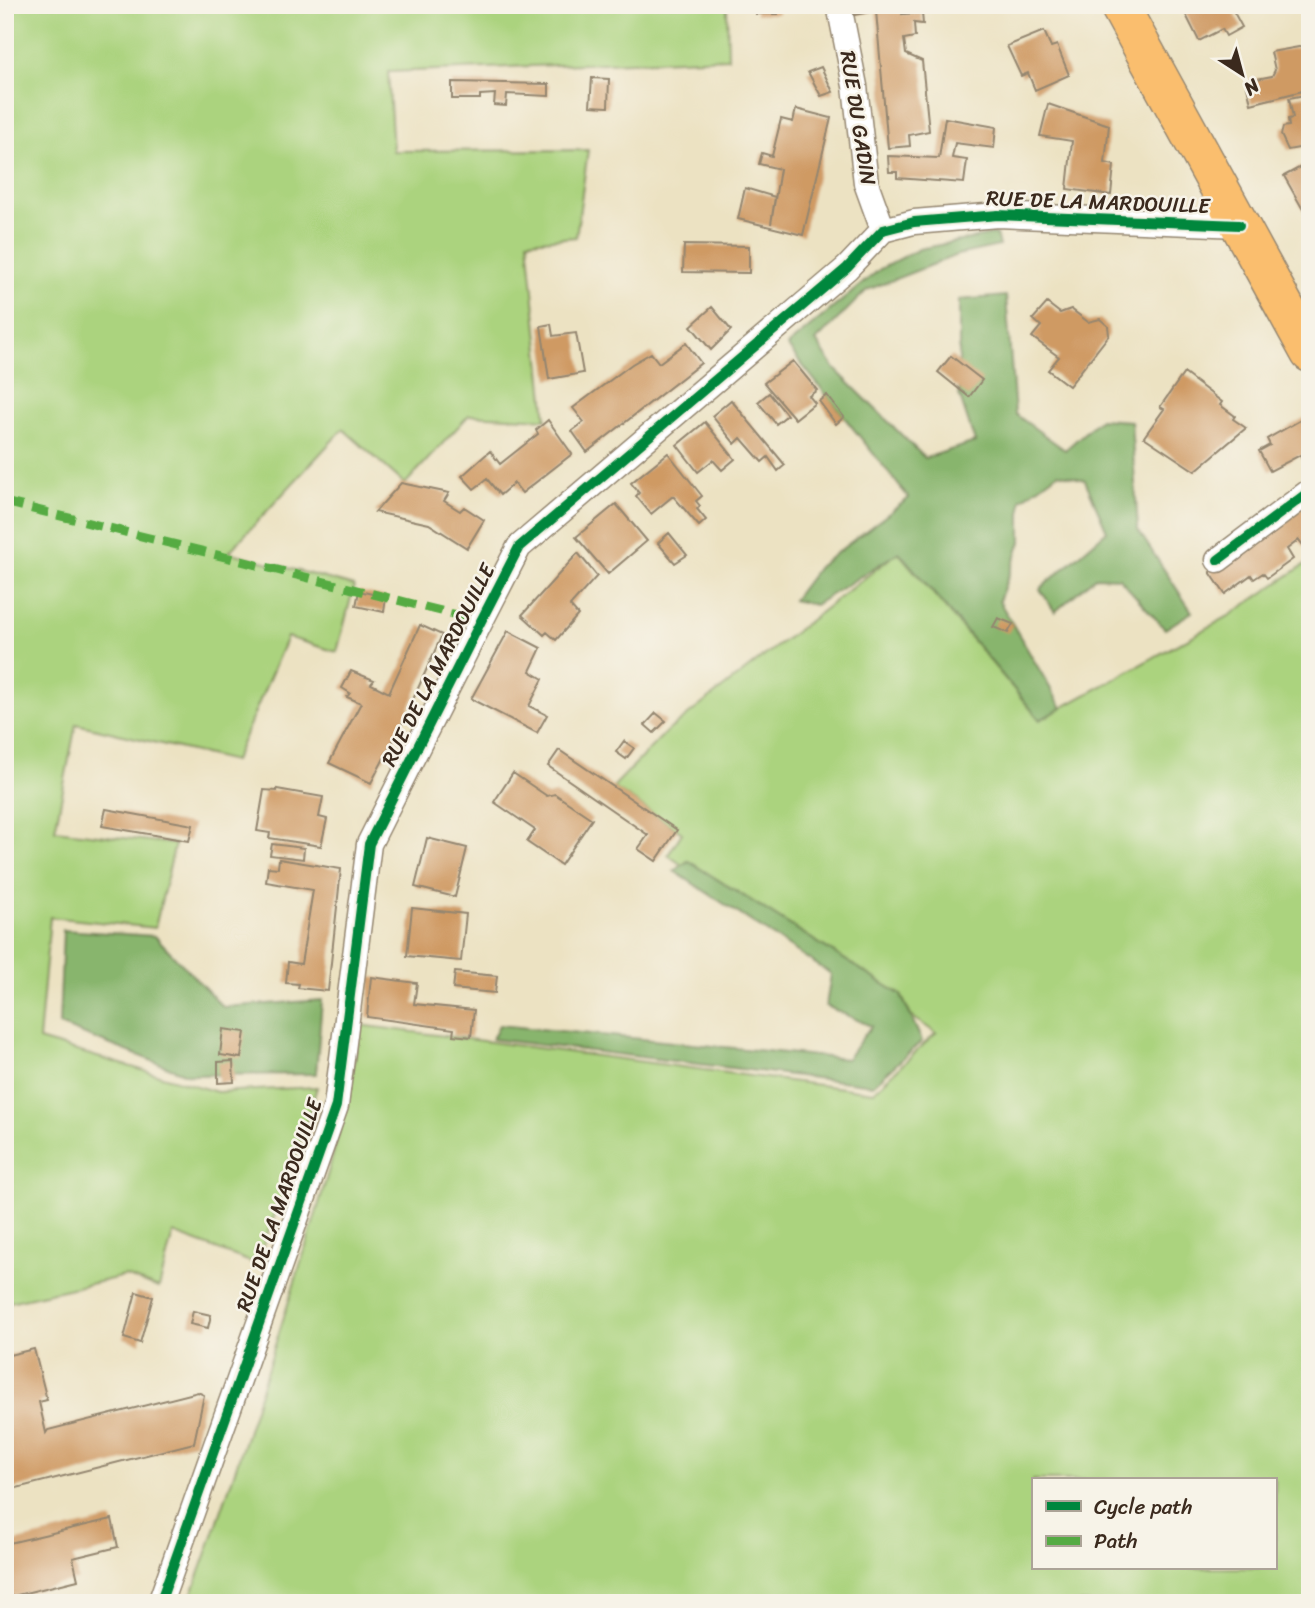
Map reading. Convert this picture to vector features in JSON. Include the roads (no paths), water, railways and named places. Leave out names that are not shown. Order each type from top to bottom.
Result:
[{"type":"main road","points":[[1119,5],[1310,353]]},
{"type":"street","name":"RUE DU GADIN","points":[[839,5],[855,86],[866,183],[883,230]]},
{"type":"street","name":"RUE DE LA MARDOUILLE","points":[[160,1603],[336,1106],[369,844],[520,547],[847,268],[883,230],[914,222],[998,215],[1239,225]]},
{"type":"street","points":[[1218,560],[1310,491]]}]
